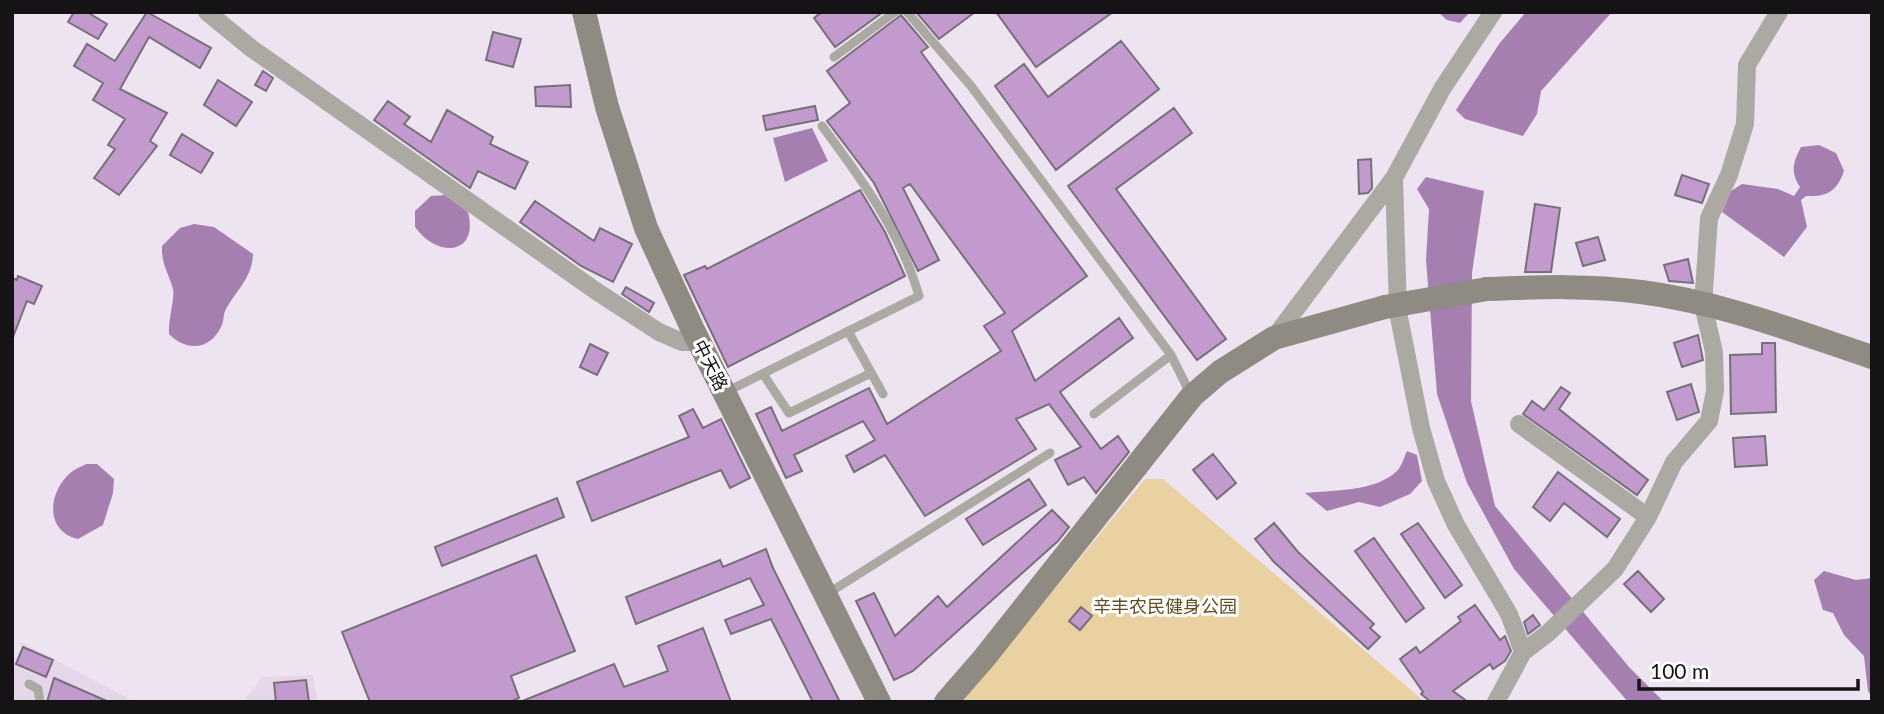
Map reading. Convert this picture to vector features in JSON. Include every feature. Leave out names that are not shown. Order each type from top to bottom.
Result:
[{"type":"main road","name":"中天路","points":[[584,12],[607,107],[646,228],[699,342],[879,702]]},
{"type":"main road","points":[[946,702],[985,657],[1192,396],[1220,372],[1274,338],[1385,307],[1487,289],[1584,286],[1644,292],[1703,305],[1872,357]]},
{"type":"street","points":[[207,12],[251,48],[596,292],[659,332],[682,342],[699,342]]},
{"type":"street","points":[[1274,338],[1394,178],[1442,89],[1493,12]]},
{"type":"street","points":[[1496,702],[1522,652],[1548,633],[1615,569],[1648,517],[1674,462],[1709,421],[1712,413],[1714,352],[1703,305],[1709,218],[1729,175],[1745,124],[1747,65],[1779,12]]},
{"type":"street","points":[[1394,178],[1398,312],[1420,428],[1436,481],[1456,525],[1509,614],[1522,652]]},
{"type":"street","points":[[1519,424],[1648,517]]},
{"type":"lane","points":[[834,57],[895,12]]},
{"type":"lane","points":[[907,12],[971,86],[1171,355],[1192,396]]},
{"type":"lane","points":[[725,393],[919,296],[913,275],[867,185],[822,126]]},
{"type":"lane","points":[[848,331],[883,394]]},
{"type":"lane","points":[[1094,414],[1171,355]]},
{"type":"lane","points":[[762,374],[789,413],[871,373]]},
{"type":"lane","points":[[827,594],[1049,453]]},
{"type":"lane","points":[[29,684],[38,689],[40,702]]},
{"type":"shaded area","points":[[1438,12],[1470,12],[1460,23],[1447,20]]},
{"type":"shaded area","points":[[1526,12],[1612,12],[1541,91],[1537,114],[1523,136],[1465,119],[1456,110],[1499,44]]},
{"type":"shaded area","points":[[812,128],[828,161],[785,182],[773,138]]},
{"type":"shaded area","points":[[1819,145],[1836,153],[1844,171],[1831,191],[1806,196],[1801,200],[1807,227],[1784,257],[1722,212],[1731,191],[1742,184],[1778,189],[1794,196],[1800,187],[1794,167],[1801,147]]},
{"type":"shaded area","points":[[1426,177],[1484,191],[1472,273],[1471,401],[1495,506],[1629,667],[1664,702],[1628,702],[1514,569],[1467,483],[1437,394],[1426,260],[1429,209],[1417,189]]},
{"type":"shaded area","points":[[445,195],[468,212],[470,227],[467,237],[462,244],[454,248],[434,244],[415,227],[415,211],[431,196]]},
{"type":"shaded area","points":[[194,224],[214,227],[253,254],[250,270],[225,311],[223,323],[216,335],[204,344],[190,346],[169,334],[173,293],[164,264],[162,246],[180,228]]},
{"type":"shaded area","points":[[1407,451],[1417,455],[1422,481],[1410,494],[1380,507],[1359,502],[1327,511],[1305,493],[1353,489],[1377,483],[1397,471]]},
{"type":"shaded area","points":[[86,464],[97,464],[114,479],[113,493],[103,525],[78,539],[60,529],[53,513],[54,503],[60,484],[73,471]]},
{"type":"shaded area","points":[[1824,571],[1856,580],[1872,578],[1872,697],[1868,691],[1864,656],[1844,635],[1833,613],[1823,610],[1814,580]]},
{"type":"shaded area","points":[[23,643],[135,702],[12,702],[12,666]]},
{"type":"shaded area","points":[[313,675],[317,702],[243,702],[262,677]]},
{"type":"green space","name":"辛丰农民健身公园","points":[[1145,479],[1163,479],[1425,702],[962,702]]},
{"type":"building","points":[[74,12],[87,12],[107,24],[98,39],[68,22]]},
{"type":"building","points":[[147,12],[211,48],[200,68],[149,37],[120,89],[167,113],[150,141],[157,146],[119,195],[94,178],[115,149],[108,145],[125,119],[93,100],[103,83],[74,66],[87,44],[115,61]]},
{"type":"building","points":[[822,12],[883,12],[835,47],[814,18]]},
{"type":"building","points":[[916,12],[975,12],[939,39]]},
{"type":"building","points":[[996,12],[1113,12],[1036,67]]},
{"type":"building","points":[[901,15],[928,47],[921,52],[1087,276],[1012,331],[1035,381],[1119,318],[1133,338],[1060,392],[1101,449],[1118,436],[1129,452],[1096,493],[1084,477],[1068,485],[1055,460],[1081,447],[1049,404],[1016,419],[1036,449],[925,516],[885,455],[854,472],[846,456],[875,440],[863,421],[794,455],[802,471],[786,478],[756,414],[771,407],[782,431],[869,388],[887,424],[1001,351],[984,326],[1005,313],[910,184],[903,188],[939,260],[918,271],[874,183],[827,121],[850,103],[827,71]]},
{"type":"building","points":[[493,32],[521,39],[513,67],[486,60]]},
{"type":"building","points":[[1121,41],[1159,89],[1056,170],[995,86],[1024,64],[1048,97]]},
{"type":"building","points":[[263,71],[273,78],[266,91],[255,85]]},
{"type":"building","points":[[218,80],[252,102],[236,126],[204,105]]},
{"type":"building","points":[[570,85],[571,107],[536,106],[535,87]]},
{"type":"building","points":[[388,101],[410,117],[404,124],[431,142],[447,110],[493,137],[490,144],[528,162],[515,189],[478,171],[470,188],[374,120]]},
{"type":"building","points":[[815,106],[818,120],[766,130],[763,116]]},
{"type":"building","points":[[1174,108],[1192,133],[1116,189],[1226,339],[1197,360],[1068,186]]},
{"type":"building","points":[[182,134],[213,153],[201,173],[170,155]]},
{"type":"building","points":[[1371,159],[1372,188],[1368,193],[1359,194],[1358,160]]},
{"type":"building","points":[[1682,175],[1709,184],[1702,203],[1675,195]]},
{"type":"building","points":[[860,190],[885,232],[905,276],[728,367],[684,275],[705,266],[707,269]]},
{"type":"building","points":[[535,201],[594,241],[600,228],[632,244],[613,282],[581,266],[520,222]]},
{"type":"building","points":[[1535,204],[1560,208],[1551,272],[1525,272]]},
{"type":"building","points":[[1598,237],[1605,260],[1583,266],[1576,243]]},
{"type":"building","points":[[1688,259],[1693,283],[1669,281],[1664,265]]},
{"type":"building","points":[[18,276],[42,286],[34,304],[27,301],[13,337],[12,278],[17,280]]},
{"type":"building","points":[[626,287],[654,303],[649,312],[622,294]]},
{"type":"building","points":[[1698,335],[1703,360],[1682,367],[1674,343]]},
{"type":"building","points":[[1762,343],[1775,343],[1776,412],[1731,414],[1730,355],[1762,354]]},
{"type":"building","points":[[590,344],[608,353],[597,375],[580,367]]},
{"type":"building","points":[[1691,384],[1699,412],[1677,420],[1667,392]]},
{"type":"building","points":[[1561,387],[1570,393],[1559,409],[1648,480],[1637,495],[1523,414],[1532,401],[1544,410]]},
{"type":"building","points":[[693,409],[703,428],[721,419],[750,478],[730,488],[721,470],[592,521],[577,482],[689,437],[679,416]]},
{"type":"building","points":[[1765,436],[1767,465],[1735,467],[1733,438]]},
{"type":"building","points":[[1213,454],[1236,483],[1217,499],[1193,470]]},
{"type":"building","points":[[1558,472],[1620,519],[1607,537],[1564,503],[1550,521],[1533,507]]},
{"type":"building","points":[[1029,479],[1046,505],[983,545],[966,519]]},
{"type":"building","points":[[557,498],[564,517],[442,566],[435,547]]},
{"type":"building","points":[[1052,510],[1069,527],[1058,541],[913,671],[894,680],[856,601],[874,593],[895,636],[938,596],[947,607]]},
{"type":"building","points":[[1274,523],[1298,552],[1374,624],[1370,628],[1380,637],[1368,649],[1273,561],[1255,539]]},
{"type":"building","points":[[1418,523],[1462,585],[1445,598],[1401,534]]},
{"type":"building","points":[[1374,538],[1424,608],[1406,622],[1355,551]]},
{"type":"building","points":[[766,549],[840,702],[813,702],[771,619],[731,634],[725,620],[764,605],[750,578],[636,624],[626,597],[720,560],[723,567]]},
{"type":"building","points":[[536,555],[575,651],[511,676],[519,698],[510,702],[370,702],[342,632]]},
{"type":"building","points":[[1638,571],[1664,599],[1651,612],[1624,584]]},
{"type":"building","points":[[1475,605],[1500,640],[1505,636],[1511,651],[1505,661],[1493,669],[1490,664],[1453,691],[1468,702],[1431,702],[1421,694],[1423,692],[1400,659],[1416,647],[1420,653],[1461,621],[1458,617]]},
{"type":"building","points":[[1081,607],[1092,616],[1080,630],[1069,621]]},
{"type":"building","points":[[1533,615],[1540,625],[1528,634],[1524,622]]},
{"type":"building","points":[[703,628],[731,702],[520,702],[614,664],[624,687],[668,671],[658,646]]},
{"type":"building","points":[[23,647],[53,660],[46,677],[16,664]]},
{"type":"building","points":[[54,678],[109,702],[47,702]]},
{"type":"building","points":[[306,680],[309,702],[276,702],[274,683]]}]
